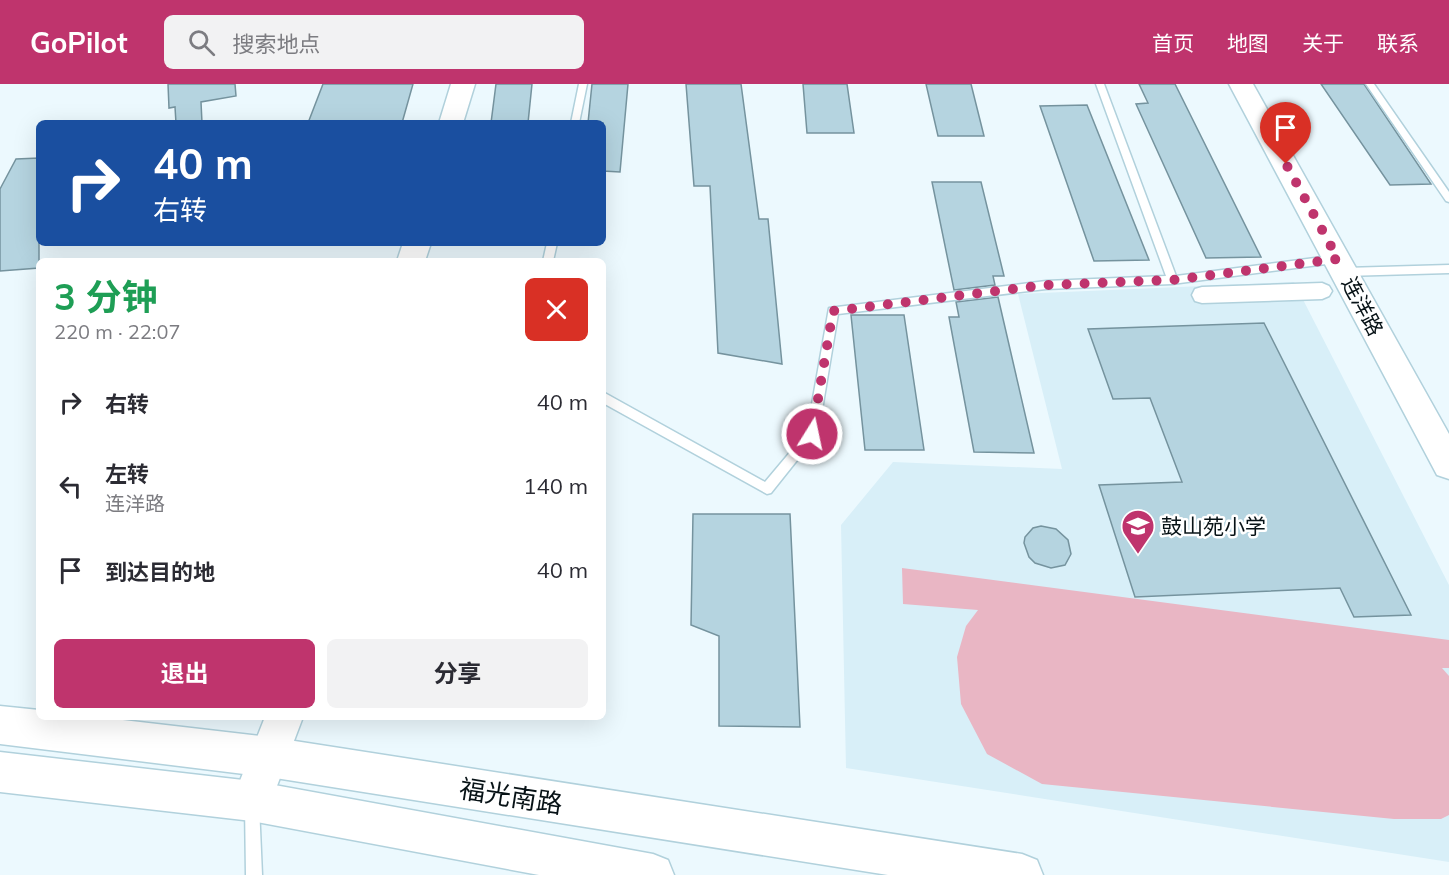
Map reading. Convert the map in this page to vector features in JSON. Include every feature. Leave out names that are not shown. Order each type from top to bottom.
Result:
[{"type":"main road","points":[[452,120],[463,84]]},
{"type":"main road","name":"连洋路","points":[[1241,84],[1449,465]]},
{"type":"main road","points":[[252,801],[283,720]]},
{"type":"main road","name":"福光南路","points":[[0,725],[269,757],[1022,875]]},
{"type":"main road","points":[[0,772],[252,801],[653,875]]},
{"type":"street","points":[[1202,295],[1322,291]]},
{"type":"lane","points":[[577,120],[583,84]]},
{"type":"lane","points":[[1100,84],[1172,280]]},
{"type":"lane","points":[[1370,84],[1449,199]]},
{"type":"lane","points":[[606,399],[766,489],[812,434],[833,311],[1046,285],[1172,280],[1341,266],[1449,269]]},
{"type":"lane","points":[[252,801],[254,875]]},
{"type":"shaded area","name":"鼓山苑小学","points":[[1294,282],[1449,585],[1449,862],[846,768],[841,525],[893,462],[1062,469],[1018,294]]},
{"type":"shaded area","points":[[902,568],[1449,640],[1449,668],[1442,668],[1449,676],[1449,815],[1441,819],[1394,819],[1042,784],[987,754],[961,704],[957,657],[966,626],[978,610],[903,604]]},
{"type":"building","points":[[168,84],[235,84],[236,96],[201,102],[202,120],[176,120],[175,107],[169,108]]},
{"type":"building","points":[[323,84],[413,84],[403,120],[309,120]]},
{"type":"building","points":[[496,84],[532,84],[528,120],[491,120]]},
{"type":"building","points":[[592,84],[628,84],[620,172],[606,171],[606,120],[588,120]]},
{"type":"building","points":[[686,84],[741,84],[759,219],[768,219],[782,364],[718,353],[710,186],[694,186]]},
{"type":"building","points":[[803,84],[847,84],[854,133],[807,133]]},
{"type":"building","points":[[926,84],[971,84],[984,136],[938,136]]},
{"type":"building","points":[[1139,84],[1175,84],[1261,257],[1206,258],[1136,104],[1148,103]]},
{"type":"building","points":[[1321,84],[1364,84],[1431,184],[1390,185]]},
{"type":"building","points":[[1087,105],[1149,260],[1094,261],[1040,106]]},
{"type":"building","points":[[36,158],[36,246],[39,246],[39,258],[36,258],[36,268],[0,271],[0,189],[16,159]]},
{"type":"building","points":[[932,182],[981,182],[1004,276],[993,276],[995,285],[954,290]]},
{"type":"building","points":[[998,297],[1034,453],[974,452],[949,317],[959,317],[956,302]]},
{"type":"building","points":[[851,315],[904,315],[924,450],[865,450]]},
{"type":"building","points":[[1264,323],[1411,615],[1354,617],[1340,588],[1135,597],[1099,485],[1182,482],[1150,398],[1113,399],[1088,329]]},
{"type":"building","points":[[693,514],[790,514],[800,727],[719,726],[719,636],[691,625]]},
{"type":"building","points":[[1041,526],[1056,529],[1068,540],[1071,554],[1065,565],[1051,568],[1035,563],[1029,557],[1024,543],[1025,537],[1033,528]]},
{"type":"place","name":"鼓山苑小学","points":[[1138,555]]},
{"type":"route","points":[[812,434],[833,311],[1046,285],[1172,280],[1338,259],[1286,164]]}]
